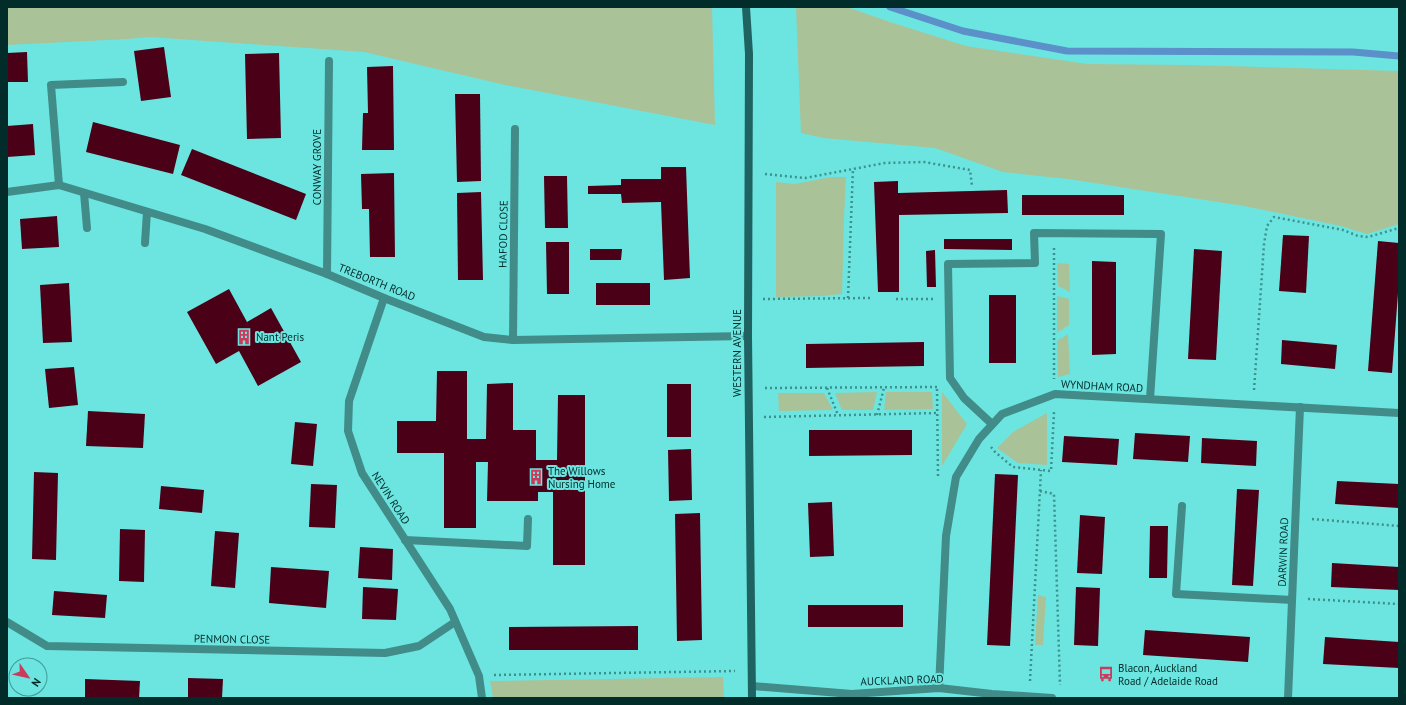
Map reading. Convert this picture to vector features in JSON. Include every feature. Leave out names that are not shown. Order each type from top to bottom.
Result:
[{"type":"street","name":"WESTERN AVENUE","points":[[746,7],[749,54],[748,417],[752,698]]},
{"type":"street","name":"CONWAY GROVE","points":[[327,274],[328,61]]},
{"type":"street","points":[[59,185],[51,85],[123,82]]},
{"type":"street","name":"HAFOD CLOSE","points":[[513,340],[515,129]]},
{"type":"street","name":"TREBORTH ROAD","points":[[7,192],[59,185],[205,229],[327,274],[484,337],[513,340],[748,336]]},
{"type":"street","points":[[84,193],[87,228]]},
{"type":"street","points":[[146,243],[147,212]]},
{"type":"street","points":[[992,424],[964,398],[950,378],[948,264],[1035,263],[1034,233],[1161,234],[1150,399]]},
{"type":"street","name":"NEVIN ROAD","points":[[384,298],[349,401],[348,431],[362,473],[450,609],[479,676],[482,698]]},
{"type":"street","name":"WYNDHAM ROAD","points":[[939,688],[946,536],[956,477],[980,439],[1002,414],[1054,394],[1399,413]]},
{"type":"street","name":"DARWIN ROAD","points":[[1288,698],[1300,407]]},
{"type":"street","points":[[1182,506],[1176,594],[1292,599]]},
{"type":"street","points":[[405,540],[527,546],[528,519]]},
{"type":"street","name":"PENMON CLOSE","points":[[7,622],[47,646],[385,654],[419,646],[455,622]]},
{"type":"street","name":"AUCKLAND ROAD","points":[[752,686],[852,694],[939,688],[992,696],[1052,698]]},
{"type":"path","points":[[748,172],[784,177],[805,178],[885,163],[924,162],[970,170],[972,186]]},
{"type":"path","points":[[848,298],[853,168]]},
{"type":"path","points":[[1253,405],[1264,244],[1267,226],[1274,217],[1343,230],[1358,236],[1368,237],[1399,228]]},
{"type":"path","points":[[1054,233],[1054,394]]},
{"type":"path","points":[[748,299],[871,298]]},
{"type":"path","points":[[896,299],[938,299]]},
{"type":"path","points":[[937,382],[938,477],[956,477]]},
{"type":"path","points":[[748,388],[937,388]]},
{"type":"path","points":[[827,388],[838,415]]},
{"type":"path","points":[[876,414],[884,388]]},
{"type":"path","points":[[748,417],[938,413]]},
{"type":"path","points":[[1029,697],[1041,470]]},
{"type":"path","points":[[1040,491],[1054,494],[1060,690]]},
{"type":"path","points":[[1295,518],[1399,526]]},
{"type":"path","points":[[1292,599],[1399,604]]},
{"type":"path","points":[[479,676],[752,671]]},
{"type":"green space","points":[[7,7],[712,7],[715,125],[505,85],[364,52],[150,37],[7,45]]},
{"type":"green space","points":[[796,7],[847,7],[966,46],[1087,64],[1190,65],[1399,71],[1399,224],[1367,234],[1341,226],[1244,206],[1068,179],[1003,172],[935,148],[823,138],[801,133]]},
{"type":"green space","points":[[831,177],[846,177],[842,294],[776,297],[776,182],[795,184]]},
{"type":"green space","points":[[1057,263],[1069,264],[1070,292],[1058,286]]},
{"type":"green space","points":[[1057,296],[1069,299],[1069,325],[1057,333]]},
{"type":"green space","points":[[1068,334],[1070,374],[1058,377],[1057,341]]},
{"type":"green space","points":[[877,392],[873,410],[842,410],[835,393]]},
{"type":"green space","points":[[886,392],[932,392],[933,409],[884,410]]},
{"type":"green space","points":[[942,392],[967,424],[942,466]]},
{"type":"green space","points":[[778,393],[824,393],[833,410],[779,411]]},
{"type":"green space","points":[[1047,413],[1047,465],[1018,463],[997,448],[1013,432]]},
{"type":"green space","points":[[1038,595],[1046,597],[1043,645],[1035,645]]},
{"type":"green space","points":[[723,677],[724,698],[493,698],[490,681]]},
{"type":"building","points":[[164,47],[171,97],[141,101],[134,51]]},
{"type":"building","points":[[27,52],[28,82],[7,82],[7,53]]},
{"type":"building","points":[[279,53],[281,138],[247,139],[245,54]]},
{"type":"building","points":[[393,66],[394,150],[362,150],[363,113],[368,113],[367,67]]},
{"type":"building","points":[[455,94],[480,94],[481,181],[457,182]]},
{"type":"building","points":[[93,122],[180,145],[173,174],[86,152]]},
{"type":"building","points":[[33,124],[35,155],[7,157],[7,126]]},
{"type":"building","points":[[192,149],[306,194],[296,220],[181,175]]},
{"type":"building","points":[[661,167],[686,167],[690,278],[664,280],[661,202],[622,203],[621,194],[588,194],[588,186],[621,185],[621,179],[661,179]]},
{"type":"building","points":[[394,173],[395,257],[370,257],[369,209],[362,209],[361,174]]},
{"type":"building","points":[[544,176],[567,176],[568,228],[545,228]]},
{"type":"building","points":[[898,181],[898,193],[1007,190],[1008,213],[899,215],[899,292],[878,292],[874,182]]},
{"type":"building","points":[[481,192],[483,280],[458,280],[457,193]]},
{"type":"building","points":[[1022,195],[1124,195],[1124,215],[1022,215]]},
{"type":"building","points":[[57,216],[59,247],[22,249],[20,219]]},
{"type":"building","points":[[1283,235],[1309,236],[1306,293],[1279,291]]},
{"type":"building","points":[[944,239],[1012,239],[1012,250],[944,249]]},
{"type":"building","points":[[1378,241],[1399,243],[1399,280],[1392,373],[1368,371]]},
{"type":"building","points":[[546,242],[569,242],[569,294],[547,294]]},
{"type":"building","points":[[590,249],[622,249],[621,260],[590,260]]},
{"type":"building","points":[[1194,249],[1222,251],[1216,360],[1188,359]]},
{"type":"building","points":[[935,250],[936,287],[927,287],[926,251]]},
{"type":"building","points":[[1092,261],[1116,262],[1116,354],[1092,355]]},
{"type":"building","points":[[69,283],[72,342],[43,343],[40,285]]},
{"type":"building","points":[[596,283],[650,283],[650,305],[596,305]]},
{"type":"building","name":"Nant Peris","points":[[229,289],[247,322],[271,308],[301,362],[258,386],[239,351],[216,364],[187,312]]},
{"type":"building","points":[[989,295],[1016,295],[1016,363],[989,363]]},
{"type":"building","points":[[1282,340],[1337,345],[1335,369],[1281,364]]},
{"type":"building","points":[[924,342],[924,366],[806,368],[806,344]]},
{"type":"building","points":[[74,367],[78,405],[49,408],[45,369]]},
{"type":"building","name":"The Willows Nursing Home","points":[[437,371],[467,371],[467,439],[486,439],[487,384],[513,383],[513,430],[536,430],[536,460],[557,460],[558,395],[585,395],[585,565],[553,565],[553,492],[538,492],[538,501],[487,501],[488,462],[476,462],[476,528],[444,528],[444,453],[397,453],[397,421],[436,421]]},
{"type":"building","points":[[667,384],[691,384],[691,437],[667,437]]},
{"type":"building","points":[[88,411],[145,414],[143,448],[86,446]]},
{"type":"building","points":[[295,422],[317,424],[313,466],[291,464]]},
{"type":"building","points":[[809,430],[912,430],[912,455],[809,456]]},
{"type":"building","points":[[1135,433],[1190,436],[1188,462],[1133,459]]},
{"type":"building","points":[[1064,436],[1119,439],[1117,465],[1062,462]]},
{"type":"building","points":[[1202,438],[1257,441],[1256,466],[1201,463]]},
{"type":"building","points":[[691,449],[692,500],[669,501],[668,450]]},
{"type":"building","points":[[34,472],[58,473],[56,560],[32,559]]},
{"type":"building","points":[[995,474],[1018,475],[1010,646],[987,645]]},
{"type":"building","points":[[1337,481],[1399,484],[1399,508],[1335,504]]},
{"type":"building","points":[[311,484],[337,485],[335,528],[309,527]]},
{"type":"building","points":[[161,486],[204,490],[202,513],[159,509]]},
{"type":"building","points":[[1237,489],[1259,490],[1253,586],[1232,585]]},
{"type":"building","points":[[832,502],[834,556],[810,557],[808,503]]},
{"type":"building","points":[[700,513],[702,640],[677,641],[675,514]]},
{"type":"building","points":[[1080,515],[1105,517],[1102,574],[1077,573]]},
{"type":"building","points":[[1150,526],[1168,526],[1167,578],[1149,578]]},
{"type":"building","points":[[120,529],[145,530],[144,582],[119,581]]},
{"type":"building","points":[[215,531],[239,533],[235,588],[211,586]]},
{"type":"building","points":[[360,547],[393,549],[392,580],[358,578]]},
{"type":"building","points":[[1332,563],[1399,567],[1399,590],[1331,587]]},
{"type":"building","points":[[271,567],[329,571],[326,608],[269,603]]},
{"type":"building","points":[[363,587],[398,589],[396,620],[362,619]]},
{"type":"building","points":[[1076,587],[1100,588],[1098,646],[1074,645]]},
{"type":"building","points":[[54,591],[107,595],[105,618],[52,615]]},
{"type":"building","points":[[808,605],[903,605],[903,627],[808,627]]},
{"type":"building","points":[[638,626],[638,650],[509,650],[509,627]]},
{"type":"building","points":[[1145,630],[1250,637],[1248,662],[1143,655]]},
{"type":"building","points":[[1325,637],[1399,642],[1399,668],[1323,664]]},
{"type":"building","points":[[188,678],[223,679],[222,698],[188,698]]},
{"type":"building","points":[[85,679],[140,681],[139,698],[85,698]]},
{"type":"waterway","points":[[890,7],[963,31],[1067,51],[1353,52],[1399,56]]},
{"type":"place","name":"Nant Peris","points":[[244,337]]},
{"type":"place","name":"The Willows Nursing Home","points":[[536,477]]},
{"type":"place","name":"Blacon, Auckland Road / Adelaide Road","points":[[1106,674]]}]
